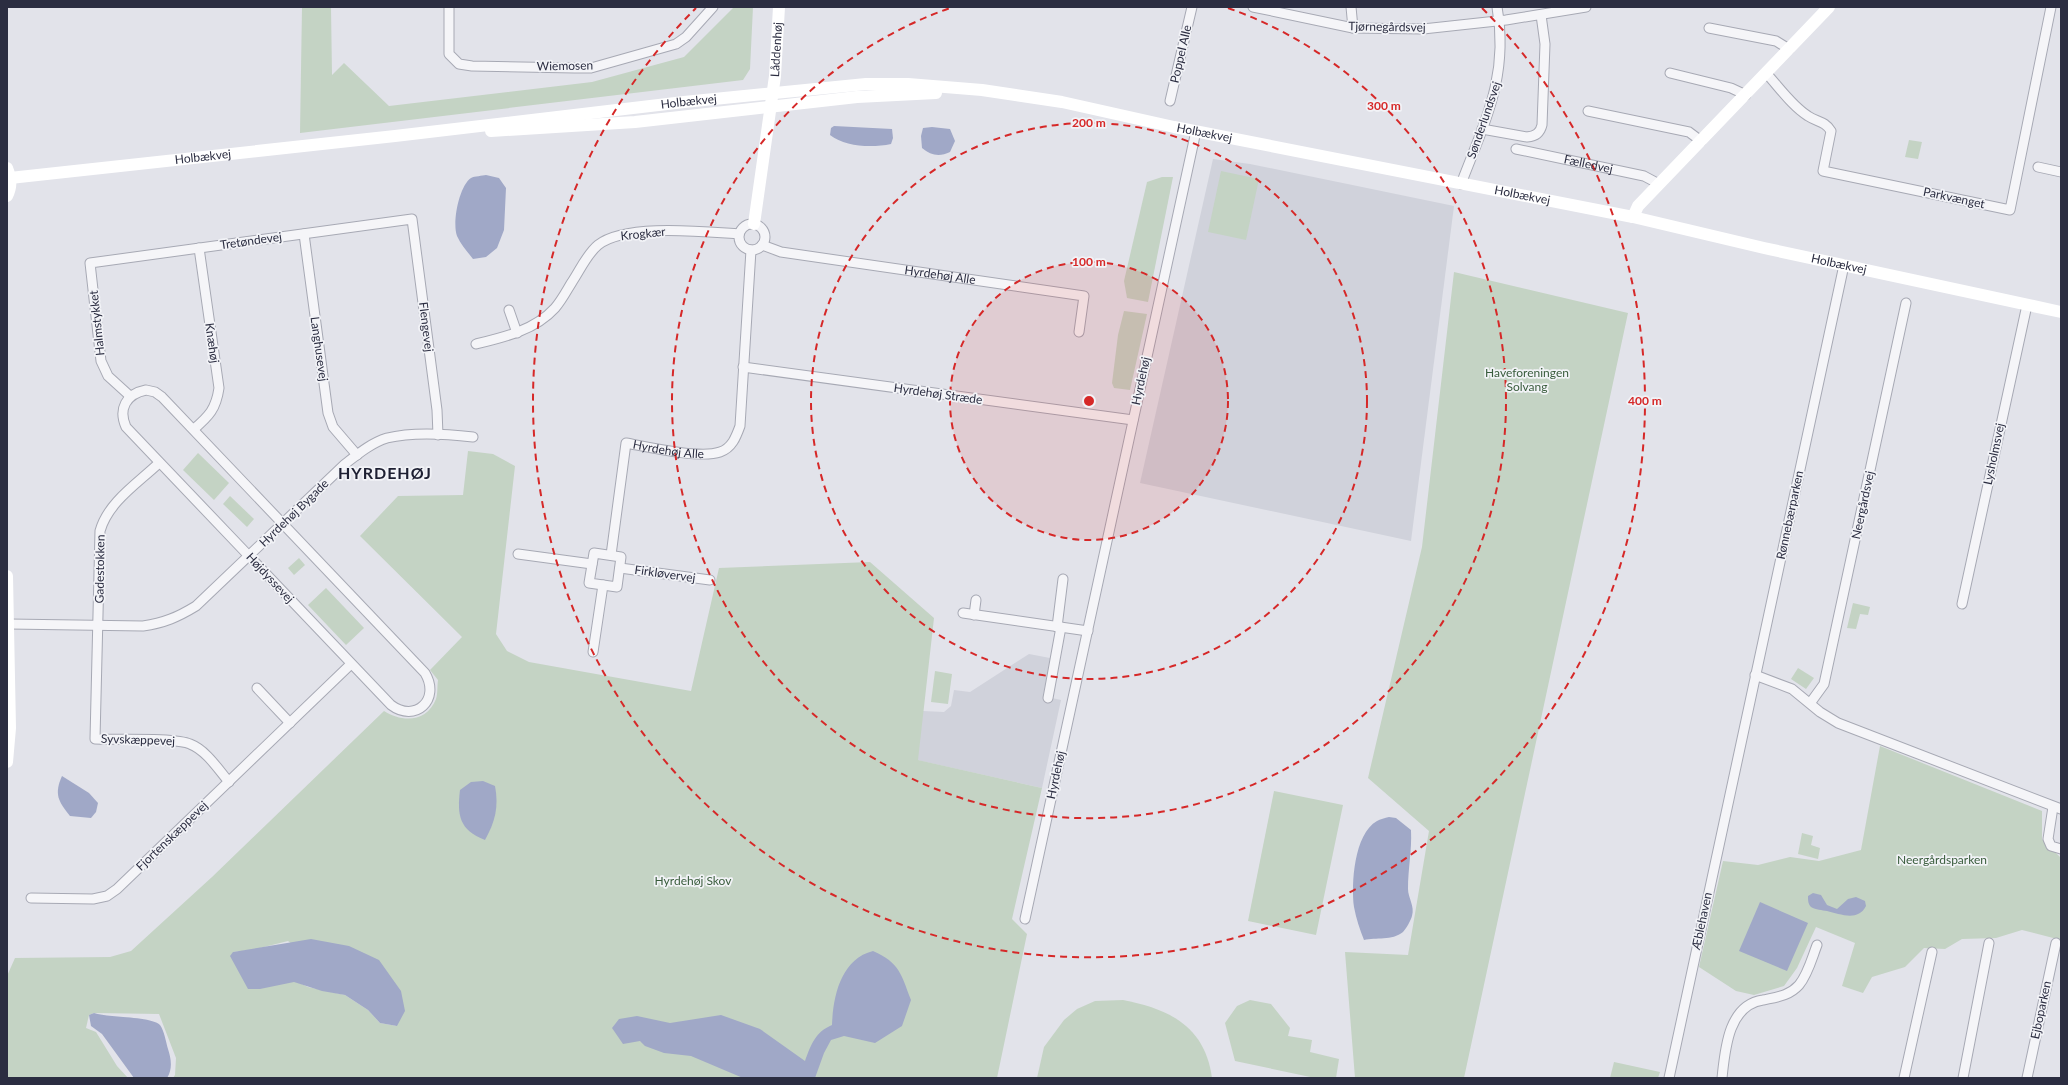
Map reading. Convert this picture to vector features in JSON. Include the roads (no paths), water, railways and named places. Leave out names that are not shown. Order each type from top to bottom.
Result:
[{"type":"street","name":"Wiemosen","points":[[448,7],[449,54],[459,64],[472,66],[591,68],[676,44],[686,37],[713,7]]},
{"type":"street","name":"Låddenhøj","points":[[770,106],[779,7]]},
{"type":"street","name":"Poppel Alle","points":[[1170,101],[1192,7]]},
{"type":"street","name":"Tjørnegårdsvej","points":[[1253,7],[1353,28],[1423,29],[1500,21],[1586,7]]},
{"type":"street","points":[[1351,7],[1353,28]]},
{"type":"street","name":"Sønderlundsvej","points":[[1461,184],[1496,87],[1500,66],[1502,36],[1497,7]]},
{"type":"street","points":[[1633,217],[1638,206],[1829,7]]},
{"type":"street","name":"Parkvænget","points":[[1766,73],[1798,108],[1808,116],[1827,124],[1831,131],[1823,171],[2010,210],[2051,7]]},
{"type":"street","points":[[1482,129],[1527,137],[1535,136],[1540,132],[1542,125],[1544,60],[1541,15]]},
{"type":"street","points":[[1709,28],[1776,41],[1789,49]]},
{"type":"street","points":[[1670,73],[1731,88],[1746,95]]},
{"type":"street","name":"Holbækvej","points":[[9,173],[396,136],[772,92],[870,84],[908,84],[982,90],[1062,102],[1196,131],[1633,217],[2061,312]]},
{"type":"street","name":"Holbækvej","points":[[396,136],[635,122],[857,97],[982,90]]},
{"type":"street","points":[[754,224],[770,106]]},
{"type":"street","points":[[1588,111],[1689,132],[1701,140]]},
{"type":"street","name":"Hyrdehøj","points":[[1025,920],[1132,420],[1196,131]]},
{"type":"street","name":"Fælledvej","points":[[1516,149],[1644,176],[1659,184]]},
{"type":"street","points":[[2038,167],[2061,172]]},
{"type":"street","points":[[7,196],[10,187],[9,173]]},
{"type":"street","name":"Tretøndevej","points":[[90,262],[412,219]]},
{"type":"street","name":"Flengevej","points":[[412,219],[437,410],[438,435]]},
{"type":"street","points":[[754,224],[764,232],[764,236],[762,245],[751,250],[740,243],[739,234],[744,226],[754,224]]},
{"type":"street","name":"Krogkær","points":[[476,344],[517,332],[533,325],[556,307],[588,255],[598,244],[609,239],[636,233],[679,231],[739,234]]},
{"type":"street","name":"Langhusevej","points":[[304,234],[328,413],[334,427],[357,454]]},
{"type":"street","name":"Hyrdehøj Alle","points":[[762,245],[781,252],[1084,296],[1079,332]]},
{"type":"street","name":"Knæhøj","points":[[194,430],[210,414],[217,402],[219,388],[199,248]]},
{"type":"street","name":"Hyrdehøj Alle","points":[[611,556],[626,443],[706,455],[721,452],[736,439],[740,426],[751,250]]},
{"type":"street","name":"Halmstykket","points":[[90,262],[101,361],[108,376],[130,396]]},
{"type":"street","name":"Rønnebærparken","points":[[1736,764],[1844,265]]},
{"type":"street","name":"Neergårdsvej","points":[[1811,702],[1824,684],[1906,303]]},
{"type":"street","name":"Lysholmsvej","points":[[1962,604],[2027,305]]},
{"type":"street","points":[[509,310],[517,332]]},
{"type":"street","name":"Hyrdehøj Stræde","points":[[743,367],[1132,420]]},
{"type":"street","name":"Højdyssevej","points":[[146,390],[155,392],[162,397],[194,430],[425,674],[429,680],[430,696],[426,703],[413,711],[397,710],[351,664],[126,427],[122,420],[122,411],[124,403],[130,396],[137,392],[146,390]]},
{"type":"street","name":"Hyrdehøj Bygade","points":[[9,624],[143,626],[162,623],[178,617],[196,606],[357,454],[369,446],[387,438],[408,435],[473,437]]},
{"type":"street","name":"Gadestokken","points":[[98,626],[100,531],[103,520],[111,508],[159,463]]},
{"type":"street","points":[[593,652],[602,585],[590,583],[594,553],[611,556]]},
{"type":"street","points":[[518,554],[592,564]]},
{"type":"street","name":"Firkløvervej","points":[[602,585],[617,587],[621,557],[611,556]]},
{"type":"street","name":"Firkløvervej","points":[[620,568],[710,580]]},
{"type":"street","points":[[7,576],[10,728],[7,762]]},
{"type":"street","points":[[1048,698],[1059,627],[1063,580]]},
{"type":"street","points":[[974,615],[976,600]]},
{"type":"street","points":[[963,613],[1088,631]]},
{"type":"street","name":"Syvskæppevej","points":[[98,626],[95,739],[176,741],[189,743],[200,750],[229,782]]},
{"type":"street","name":"Fjortenskæppevej","points":[[31,898],[93,899],[107,896],[117,889],[351,664]]},
{"type":"street","points":[[1755,676],[1792,689],[1811,702],[1820,712],[1838,723],[2057,808],[2048,839],[2051,846],[2061,849]]},
{"type":"street","points":[[257,688],[290,723]]},
{"type":"street","name":"Æblehaven","points":[[1670,1078],[1736,764]]},
{"type":"street","points":[[1963,1078],[1989,943]]},
{"type":"street","name":"Ejboparken","points":[[2027,1078],[2056,943]]},
{"type":"street","points":[[1722,1078],[1732,1026],[1738,1014],[1744,1007],[1752,1002],[1778,998],[1790,992],[1804,976],[1817,946]]},
{"type":"street","points":[[1904,1078],[1932,952]]},
{"type":"water","points":[[834,126],[892,129],[893,138],[891,144],[859,146],[843,142],[830,135],[831,128]]},
{"type":"water","points":[[932,127],[950,129],[955,141],[950,152],[943,155],[936,155],[929,153],[922,148],[921,136],[923,128]]},
{"type":"water","points":[[486,175],[499,178],[506,188],[504,230],[497,248],[486,257],[473,259],[457,236],[455,223],[456,214],[460,196],[467,182],[473,177]]},
{"type":"water","points":[[62,776],[89,793],[98,803],[96,812],[91,818],[70,816],[63,806],[58,797],[58,788]]},
{"type":"water","points":[[483,781],[495,786],[497,801],[494,821],[485,840],[476,836],[465,826],[462,821],[459,807],[460,790],[471,782]]},
{"type":"water","points":[[1389,817],[1396,818],[1411,830],[1408,889],[1413,912],[1406,929],[1399,935],[1389,938],[1364,940],[1358,924],[1353,897],[1356,860],[1363,837],[1369,827],[1378,820]]},
{"type":"water","points":[[1813,893],[1821,895],[1827,905],[1837,909],[1848,899],[1856,897],[1865,901],[1866,906],[1863,911],[1858,914],[1848,916],[1817,909],[1811,907],[1808,902],[1808,896]]},
{"type":"water","points":[[1760,902],[1808,923],[1787,971],[1739,951]]},
{"type":"water","points":[[311,939],[349,946],[379,960],[401,991],[405,1011],[397,1026],[380,1023],[368,1010],[345,995],[322,991],[294,982],[260,989],[248,989],[230,956],[233,952]]},
{"type":"water","points":[[873,951],[882,955],[894,965],[905,983],[911,1000],[902,1026],[875,1043],[844,1036],[831,1040],[824,1053],[815,1078],[743,1078],[691,1056],[664,1053],[645,1046],[640,1041],[623,1044],[612,1028],[619,1019],[637,1016],[670,1023],[721,1015],[760,1029],[805,1061],[814,1040],[821,1031],[832,1025],[834,1002],[846,970],[862,955]]},
{"type":"water","points":[[94,1013],[148,1020],[160,1025],[164,1033],[171,1060],[171,1067],[167,1078],[134,1078],[102,1034],[91,1026],[89,1015]]},
{"type":"district","name":"HYRDEHØJ","points":[[385,473]]},
{"type":"park label","name":"Haveforeningen Solvang","points":[[1527,380]]},
{"type":"park label","name":"Neergårdsparken","points":[[1942,860]]},
{"type":"park label","name":"Hyrdehøj Skov","points":[[693,881]]}]
